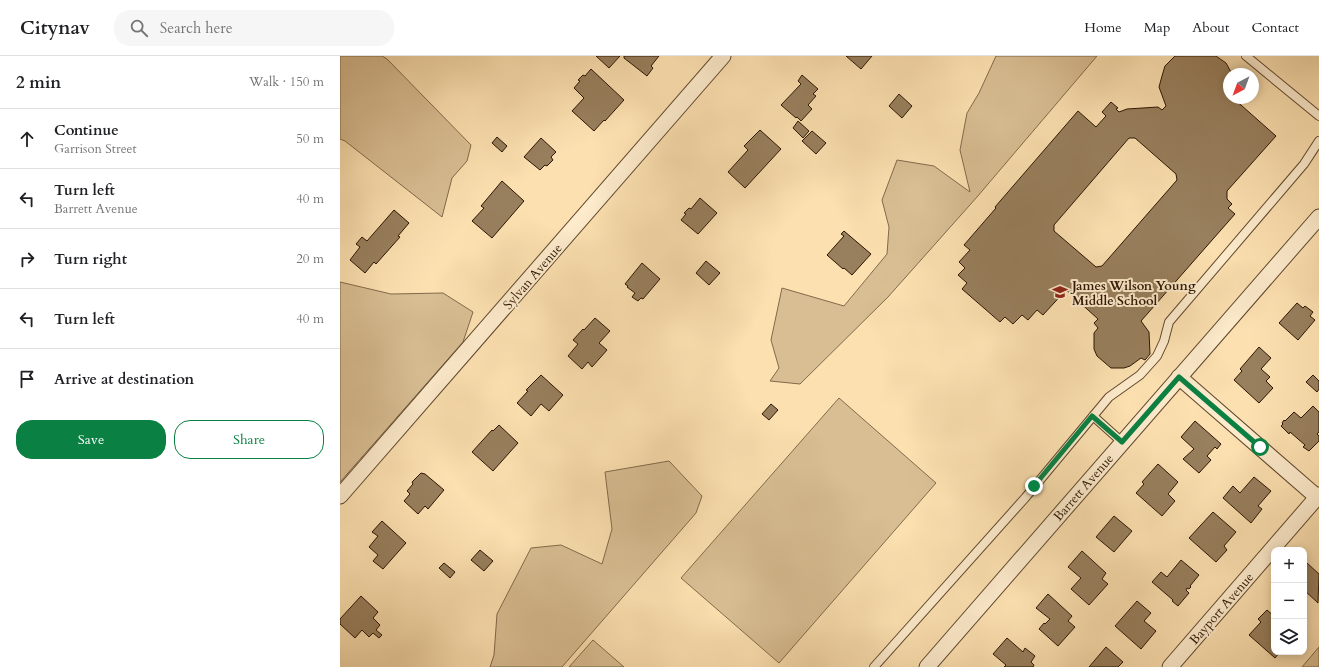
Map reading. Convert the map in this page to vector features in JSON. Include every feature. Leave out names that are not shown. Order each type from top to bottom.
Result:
[{"type":"street","name":"Sylvan Avenue","points":[[340,496],[723,56]]},
{"type":"street","name":"Barrett Avenue","points":[[927,667],[1319,216]]},
{"type":"street","points":[[1179,377],[1318,496]]},
{"type":"street","name":"Bayport Avenue","points":[[1170,667],[1318,496]]},
{"type":"lane","points":[[1246,56],[1319,116]]},
{"type":"lane","points":[[874,667],[1025,498],[1109,397],[1140,375],[1157,356],[1164,341],[1169,322],[1304,164],[1319,141]]},
{"type":"lane","points":[[1092,416],[1122,442]]},
{"type":"shaded area","points":[[340,56],[382,56],[387,59],[471,145],[467,161],[452,178],[442,217],[345,141],[340,139]]},
{"type":"shaded area","points":[[996,56],[1097,56],[977,197],[888,297],[800,384],[770,381],[779,368],[771,340],[782,288],[844,306],[887,254],[889,227],[882,200],[897,160],[934,166],[970,192],[960,150],[967,113],[979,93]]},
{"type":"shaded area","points":[[340,282],[391,294],[443,293],[473,312],[463,342],[340,482]]},
{"type":"shaded area","points":[[839,398],[936,483],[779,663],[681,578]]},
{"type":"shaded area","points":[[669,461],[702,496],[696,513],[562,667],[490,667],[494,655],[497,614],[531,548],[561,545],[602,564],[612,529],[605,472]]},
{"type":"shaded area","points":[[593,640],[624,667],[569,667]]},
{"type":"shaded area","points":[[1319,647],[1319,667],[1302,667]]},
{"type":"building","points":[[596,56],[620,56],[609,68]]},
{"type":"building","points":[[624,56],[659,56],[651,66],[653,68],[647,76],[624,58]]},
{"type":"building","points":[[846,56],[872,56],[861,69]]},
{"type":"building","points":[[1175,56],[1216,56],[1226,63],[1229,68],[1223,68],[1223,104],[1240,104],[1276,136],[1227,191],[1227,199],[1232,204],[1228,208],[1235,214],[1141,321],[1149,332],[1150,354],[1145,360],[1141,358],[1130,366],[1124,368],[1111,368],[1097,356],[1094,349],[1094,333],[1098,328],[1094,323],[1098,319],[1066,290],[1043,315],[1037,310],[1028,320],[1022,315],[1013,324],[1005,317],[1000,322],[962,289],[967,283],[958,275],[965,268],[959,262],[970,250],[964,245],[1078,111],[1096,127],[1106,116],[1102,112],[1111,102],[1118,108],[1116,109],[1119,112],[1127,109],[1158,107],[1162,110],[1166,106],[1159,87],[1165,66]],"holes":[[[1129,138],[1135,138],[1176,174],[1177,180],[1102,266],[1096,267],[1054,231],[1054,225]]]},
{"type":"building","points":[[591,69],[624,100],[594,131],[572,111],[584,98],[574,88],[580,81],[578,80],[583,75],[585,76]]},
{"type":"building","points":[[802,75],[818,89],[813,94],[816,96],[808,105],[812,109],[801,121],[781,105],[801,84],[798,81]]},
{"type":"building","points":[[899,94],[912,106],[902,118],[889,106]]},
{"type":"building","points":[[798,121],[809,131],[803,138],[793,128]]},
{"type":"building","points":[[760,130],[781,149],[745,188],[728,172],[748,150],[744,146]]},
{"type":"building","points":[[812,131],[826,143],[816,154],[802,141]]},
{"type":"building","points":[[497,137],[507,146],[502,152],[492,143]]},
{"type":"building","points":[[541,138],[556,152],[551,157],[553,160],[540,170],[524,157]]},
{"type":"building","points":[[502,181],[524,201],[492,238],[472,221],[484,208],[481,206]]},
{"type":"building","points":[[700,198],[717,213],[698,234],[681,220],[686,214],[684,213],[689,208],[691,209]]},
{"type":"building","points":[[394,210],[409,223],[398,236],[400,237],[376,264],[374,262],[365,273],[350,260],[360,247],[356,244],[362,237],[367,241]]},
{"type":"building","points":[[844,231],[871,254],[852,275],[827,255],[844,236],[841,234]]},
{"type":"building","points":[[706,261],[720,273],[709,285],[696,273]]},
{"type":"building","points":[[642,263],[660,279],[643,299],[641,298],[638,301],[632,297],[635,293],[625,284]]},
{"type":"building","points":[[1297,303],[1303,308],[1305,306],[1313,312],[1310,316],[1315,320],[1298,340],[1279,323]]},
{"type":"building","points":[[595,318],[610,331],[599,343],[607,350],[592,367],[588,362],[582,369],[568,356],[578,344],[573,340]]},
{"type":"building","points":[[1259,347],[1271,358],[1261,369],[1270,377],[1266,381],[1273,388],[1259,403],[1234,380],[1242,371],[1240,369]]},
{"type":"building","points":[[541,375],[563,395],[549,411],[541,404],[531,416],[517,403],[528,391],[526,390]]},
{"type":"building","points":[[1313,375],[1319,381],[1319,389],[1317,392],[1306,382]]},
{"type":"building","points":[[771,404],[778,410],[769,420],[762,414]]},
{"type":"building","points":[[1313,406],[1319,412],[1319,432],[1317,434],[1319,436],[1319,441],[1309,451],[1303,447],[1305,445],[1290,432],[1289,434],[1281,426],[1284,420],[1285,421],[1294,412],[1301,418]]},
{"type":"building","points":[[1195,421],[1221,444],[1217,449],[1215,447],[1207,456],[1211,460],[1199,473],[1183,459],[1194,449],[1181,437]]},
{"type":"building","points":[[499,425],[518,443],[493,471],[472,452],[492,430],[493,431]]},
{"type":"building","points":[[1158,464],[1178,482],[1168,494],[1175,501],[1162,516],[1136,493],[1144,484],[1142,482]]},
{"type":"building","points":[[421,473],[425,474],[444,490],[428,509],[425,506],[418,514],[404,501],[410,494],[407,491],[413,484],[412,482]]},
{"type":"building","points":[[1254,477],[1271,491],[1258,506],[1262,509],[1251,523],[1223,498],[1233,486],[1240,493]]},
{"type":"building","points":[[1213,512],[1236,532],[1224,546],[1227,550],[1216,562],[1189,538]]},
{"type":"building","points":[[1114,516],[1132,531],[1114,552],[1096,537]]},
{"type":"building","points":[[382,521],[406,543],[383,569],[373,561],[378,555],[369,547],[378,536],[372,532]]},
{"type":"building","points":[[480,550],[493,561],[484,571],[471,560]]},
{"type":"building","points":[[1082,551],[1106,573],[1102,579],[1108,584],[1089,605],[1071,589],[1081,578],[1068,567]]},
{"type":"building","points":[[1181,560],[1199,575],[1190,586],[1191,587],[1189,589],[1187,588],[1186,590],[1189,593],[1178,606],[1152,582],[1161,572],[1167,577]]},
{"type":"building","points":[[444,563],[455,572],[450,578],[439,568]]},
{"type":"building","points":[[1307,563],[1319,574],[1318,603],[1307,593]]},
{"type":"building","points":[[1048,594],[1072,616],[1068,621],[1075,627],[1058,646],[1039,629],[1050,619],[1036,608]]},
{"type":"building","points":[[361,596],[378,612],[373,618],[380,625],[376,630],[382,635],[379,638],[373,633],[369,637],[362,630],[355,638],[340,624],[340,619]]},
{"type":"building","points":[[1137,601],[1151,613],[1144,621],[1156,631],[1141,649],[1115,626]]},
{"type":"building","points":[[1267,610],[1271,613],[1271,654],[1249,635],[1261,622],[1258,619]]},
{"type":"building","points":[[1007,638],[1023,652],[1025,648],[1035,656],[1031,662],[1034,665],[1033,667],[1004,667],[1006,665],[993,654]]},
{"type":"building","points":[[1106,647],[1123,662],[1118,667],[1089,667]]},
{"type":"place","name":"James Wilson Young Middle School","points":[[1060,292]]},
{"type":"route","points":[[1034,486],[1092,416],[1122,442],[1179,377],[1260,447]]}]
